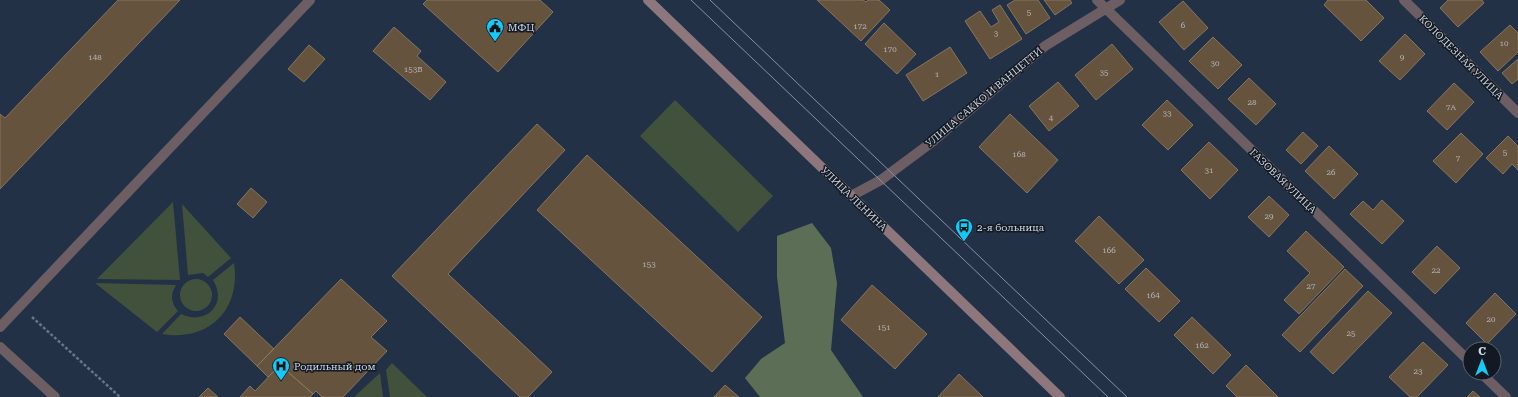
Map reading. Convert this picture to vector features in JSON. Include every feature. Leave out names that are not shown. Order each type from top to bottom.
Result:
[{"type":"main road","name":"УЛИЦА ЛЕНИНА","points":[[648,0],[1060,397]]},
{"type":"street","points":[[0,327],[310,0]]},
{"type":"street","name":"ГАЗОВАЯ УЛИЦА","points":[[1097,0],[1462,354]]},
{"type":"street","name":"УЛИЦА САККО И ВАНЦЕТТИ","points":[[850,196],[880,180],[932,142],[1045,46],[1104,8],[1120,0]]},
{"type":"street","name":"КОЛОДЕЗНАЯ УЛИЦА","points":[[1404,0],[1518,114]]},
{"type":"street","points":[[0,348],[55,397]]},
{"type":"street","points":[[1489,381],[1506,397]]},
{"type":"path","points":[[20,306],[120,397]]},
{"type":"green space","points":[[675,100],[773,196],[738,232],[640,136]]},
{"type":"green space","points":[[173,202],[180,280],[97,279]]},
{"type":"green space","points":[[182,204],[231,258],[208,277],[203,273],[188,275]]},
{"type":"green space","points":[[812,223],[831,248],[837,283],[831,350],[863,397],[760,397],[745,378],[761,359],[785,343],[777,277],[777,236]]},
{"type":"green space","points":[[234,263],[235,280],[232,295],[227,308],[218,319],[207,327],[194,333],[179,335],[162,334],[181,314],[190,317],[199,317],[206,315],[212,310],[218,297],[217,289],[213,280]]},
{"type":"green space","points":[[193,279],[199,279],[208,283],[212,295],[208,307],[199,311],[193,311],[184,307],[180,298],[180,292],[184,283]]},
{"type":"green space","points":[[95,283],[176,285],[172,299],[178,311],[157,332]]},
{"type":"green space","points":[[392,363],[427,397],[390,397],[386,370]]},
{"type":"green space","points":[[380,373],[383,397],[354,397]]},
{"type":"building","points":[[118,0],[180,0],[0,189],[0,114],[5,118]]},
{"type":"building","name":"МФЦ","points":[[427,0],[540,0],[553,12],[498,72],[423,4]]},
{"type":"building","points":[[817,0],[863,0],[866,2],[868,0],[879,0],[890,10],[861,41]]},
{"type":"building","points":[[1015,0],[1038,0],[1050,18],[1026,34],[1007,5]]},
{"type":"building","points":[[1044,0],[1070,0],[1072,3],[1055,15]]},
{"type":"building","points":[[1328,0],[1366,0],[1384,18],[1361,41],[1324,5]]},
{"type":"building","points":[[1448,0],[1482,0],[1484,3],[1458,27],[1440,8]]},
{"type":"building","points":[[1183,1],[1208,28],[1184,50],[1159,22]]},
{"type":"building","points":[[1000,5],[1022,39],[990,59],[965,21],[980,11],[991,27],[999,22],[992,10]]},
{"type":"building","points":[[884,23],[916,54],[897,74],[865,44]]},
{"type":"building","points":[[1510,25],[1518,33],[1518,52],[1498,71],[1480,52]]},
{"type":"building","points":[[394,27],[421,51],[417,56],[446,82],[430,100],[373,51]]},
{"type":"building","points":[[1405,34],[1425,54],[1400,80],[1379,61]]},
{"type":"building","points":[[1213,37],[1242,65],[1218,89],[1189,61]]},
{"type":"building","points":[[1112,44],[1133,69],[1096,100],[1075,75]]},
{"type":"building","points":[[309,45],[325,59],[304,82],[288,69]]},
{"type":"building","points":[[950,47],[967,73],[923,101],[906,75]]},
{"type":"building","points":[[1518,59],[1518,79],[1512,84],[1502,73]]},
{"type":"building","points":[[1249,78],[1276,104],[1256,125],[1228,99]]},
{"type":"building","points":[[1058,82],[1079,106],[1049,131],[1029,106]]},
{"type":"building","points":[[1454,83],[1474,102],[1447,130],[1427,111]]},
{"type":"building","points":[[1167,100],[1193,125],[1168,150],[1142,125]]},
{"type":"building","points":[[1010,114],[1058,160],[1027,193],[979,147]]},
{"type":"building","points":[[537,124],[565,150],[448,274],[552,372],[528,397],[520,397],[392,276]]},
{"type":"building","points":[[1303,132],[1318,146],[1301,164],[1286,150]]},
{"type":"building","points":[[1461,133],[1483,154],[1456,183],[1433,161]]},
{"type":"building","points":[[1508,136],[1518,146],[1518,170],[1512,164],[1503,174],[1486,158]]},
{"type":"building","points":[[1209,142],[1238,170],[1210,199],[1181,170]]},
{"type":"building","points":[[1329,146],[1358,174],[1334,199],[1305,171]]},
{"type":"building","points":[[587,155],[762,317],[712,372],[537,210]]},
{"type":"building","points":[[251,188],[267,202],[253,218],[237,204]]},
{"type":"building","points":[[1269,196],[1289,215],[1269,237],[1248,217]]},
{"type":"building","points":[[1382,200],[1404,221],[1382,244],[1350,214],[1363,201],[1373,210]]},
{"type":"building","points":[[1099,216],[1144,260],[1119,284],[1075,241]]},
{"type":"building","points":[[1306,231],[1344,267],[1299,314],[1284,300],[1310,273],[1287,251]]},
{"type":"building","points":[[1437,246],[1460,268],[1435,294],[1412,272]]},
{"type":"building","points":[[1146,268],[1180,301],[1159,322],[1125,289]]},
{"type":"building","points":[[1345,269],[1363,286],[1300,352],[1282,335]]},
{"type":"building","points":[[341,279],[387,321],[371,337],[387,351],[343,397],[322,397],[316,391],[313,394],[280,365],[268,377],[257,366]]},
{"type":"building","points":[[872,285],[927,334],[895,369],[841,320]]},
{"type":"building","points":[[1368,291],[1392,313],[1333,374],[1310,352]]},
{"type":"building","points":[[1495,293],[1516,314],[1490,341],[1484,341],[1466,323]]},
{"type":"building","points":[[240,317],[274,349],[257,366],[224,334]]},
{"type":"building","points":[[1192,317],[1231,355],[1213,374],[1174,335]]},
{"type":"building","points":[[1423,342],[1448,365],[1417,397],[1410,397],[1389,377]]},
{"type":"building","name":"Родильный дом","points":[[280,365],[313,394],[310,397],[240,397],[250,386],[255,391]]},
{"type":"building","points":[[1246,365],[1278,397],[1237,397],[1226,386]]},
{"type":"building","points":[[959,374],[983,397],[938,397]]},
{"type":"building","points":[[725,385],[739,397],[714,397]]},
{"type":"building","points":[[208,388],[218,397],[199,397]]},
{"type":"building","points":[[1473,391],[1480,397],[1467,397]]},
{"type":"tram line","points":[[691,0],[1108,397]]},
{"type":"tram line","points":[[710,0],[1127,397]]},
{"type":"place","name":"МФЦ","points":[[495,42]]},
{"type":"place","name":"2-я больница","points":[[964,242]]},
{"type":"place","name":"Родильный дом","points":[[281,381]]}]
